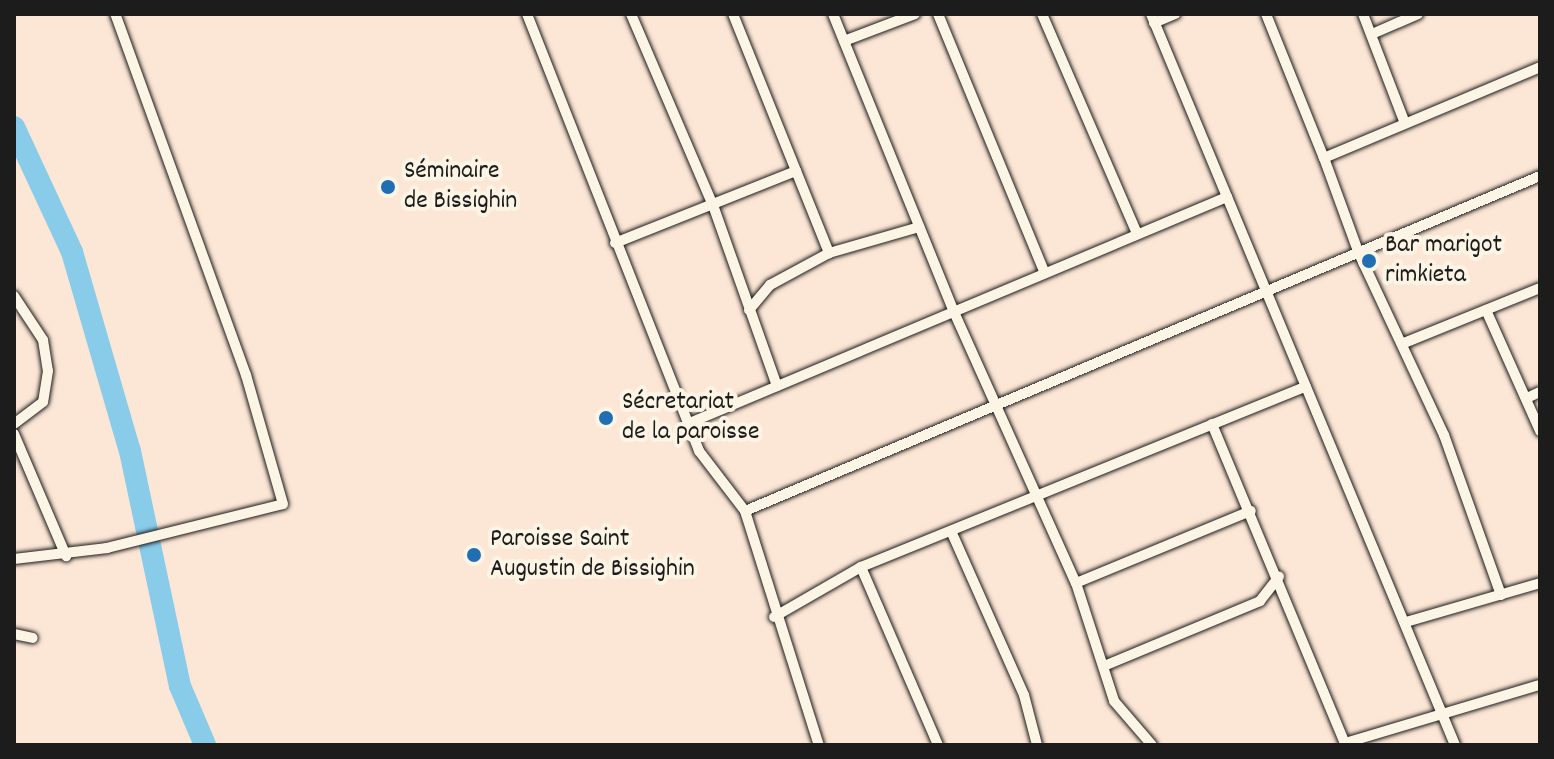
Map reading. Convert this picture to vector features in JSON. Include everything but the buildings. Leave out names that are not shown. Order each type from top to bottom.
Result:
[{"type":"street","points":[[14,559],[66,556],[283,504],[246,375],[115,14]]},
{"type":"street","points":[[527,14],[687,424],[745,511],[774,617],[819,745]]},
{"type":"street","points":[[631,14],[714,208],[777,386]]},
{"type":"street","points":[[733,14],[829,253]]},
{"type":"street","points":[[833,14],[954,312],[1076,583],[1119,710],[1152,745]]},
{"type":"street","points":[[844,41],[915,14]]},
{"type":"street","points":[[938,14],[1045,273]]},
{"type":"street","points":[[1042,14],[1137,234]]},
{"type":"street","points":[[1175,14],[1152,18],[1455,745]]},
{"type":"street","points":[[1266,14],[1358,251],[1404,343],[1501,595]]},
{"type":"street","points":[[1363,14],[1404,121]]},
{"type":"street","points":[[1372,34],[1418,14]]},
{"type":"street","points":[[1324,158],[1404,121],[1540,67]]},
{"type":"street","points":[[615,243],[714,208],[796,171]]},
{"type":"street","points":[[745,511],[1265,289],[1540,176]]},
{"type":"street","points":[[687,424],[1227,197]]},
{"type":"street","points":[[749,310],[770,285],[829,253],[919,227]]},
{"type":"street","points":[[1404,343],[1540,288]]},
{"type":"street","points":[[14,296],[43,340],[48,371],[43,402],[14,424]]},
{"type":"street","points":[[1486,310],[1540,431]]},
{"type":"street","points":[[774,617],[861,567],[1039,499],[1306,386]]},
{"type":"street","points":[[1527,398],[1540,392]]},
{"type":"street","points":[[1212,424],[1279,577],[1344,744],[1540,685]]},
{"type":"street","points":[[14,434],[66,556]]},
{"type":"street","points":[[1076,583],[1251,511]]},
{"type":"street","points":[[951,531],[1024,695],[1037,745]]},
{"type":"street","points":[[861,567],[938,745]]},
{"type":"street","points":[[1104,666],[1260,601],[1279,577]]},
{"type":"street","points":[[1406,622],[1540,583]]},
{"type":"street","points":[[14,634],[33,638]]},
{"type":"waterway","points":[[14,127],[72,252],[130,451],[180,686],[205,745]]},
{"type":"place","name":"Séminaire de Bissighin","points":[[388,187]]},
{"type":"place","name":"Bar marigot rimkieta","points":[[1369,261]]},
{"type":"place","name":"Sécretariat de la paroisse","points":[[606,418]]},
{"type":"place","name":"Paroisse Saint Augustin de Bissighin","points":[[474,555]]}]
